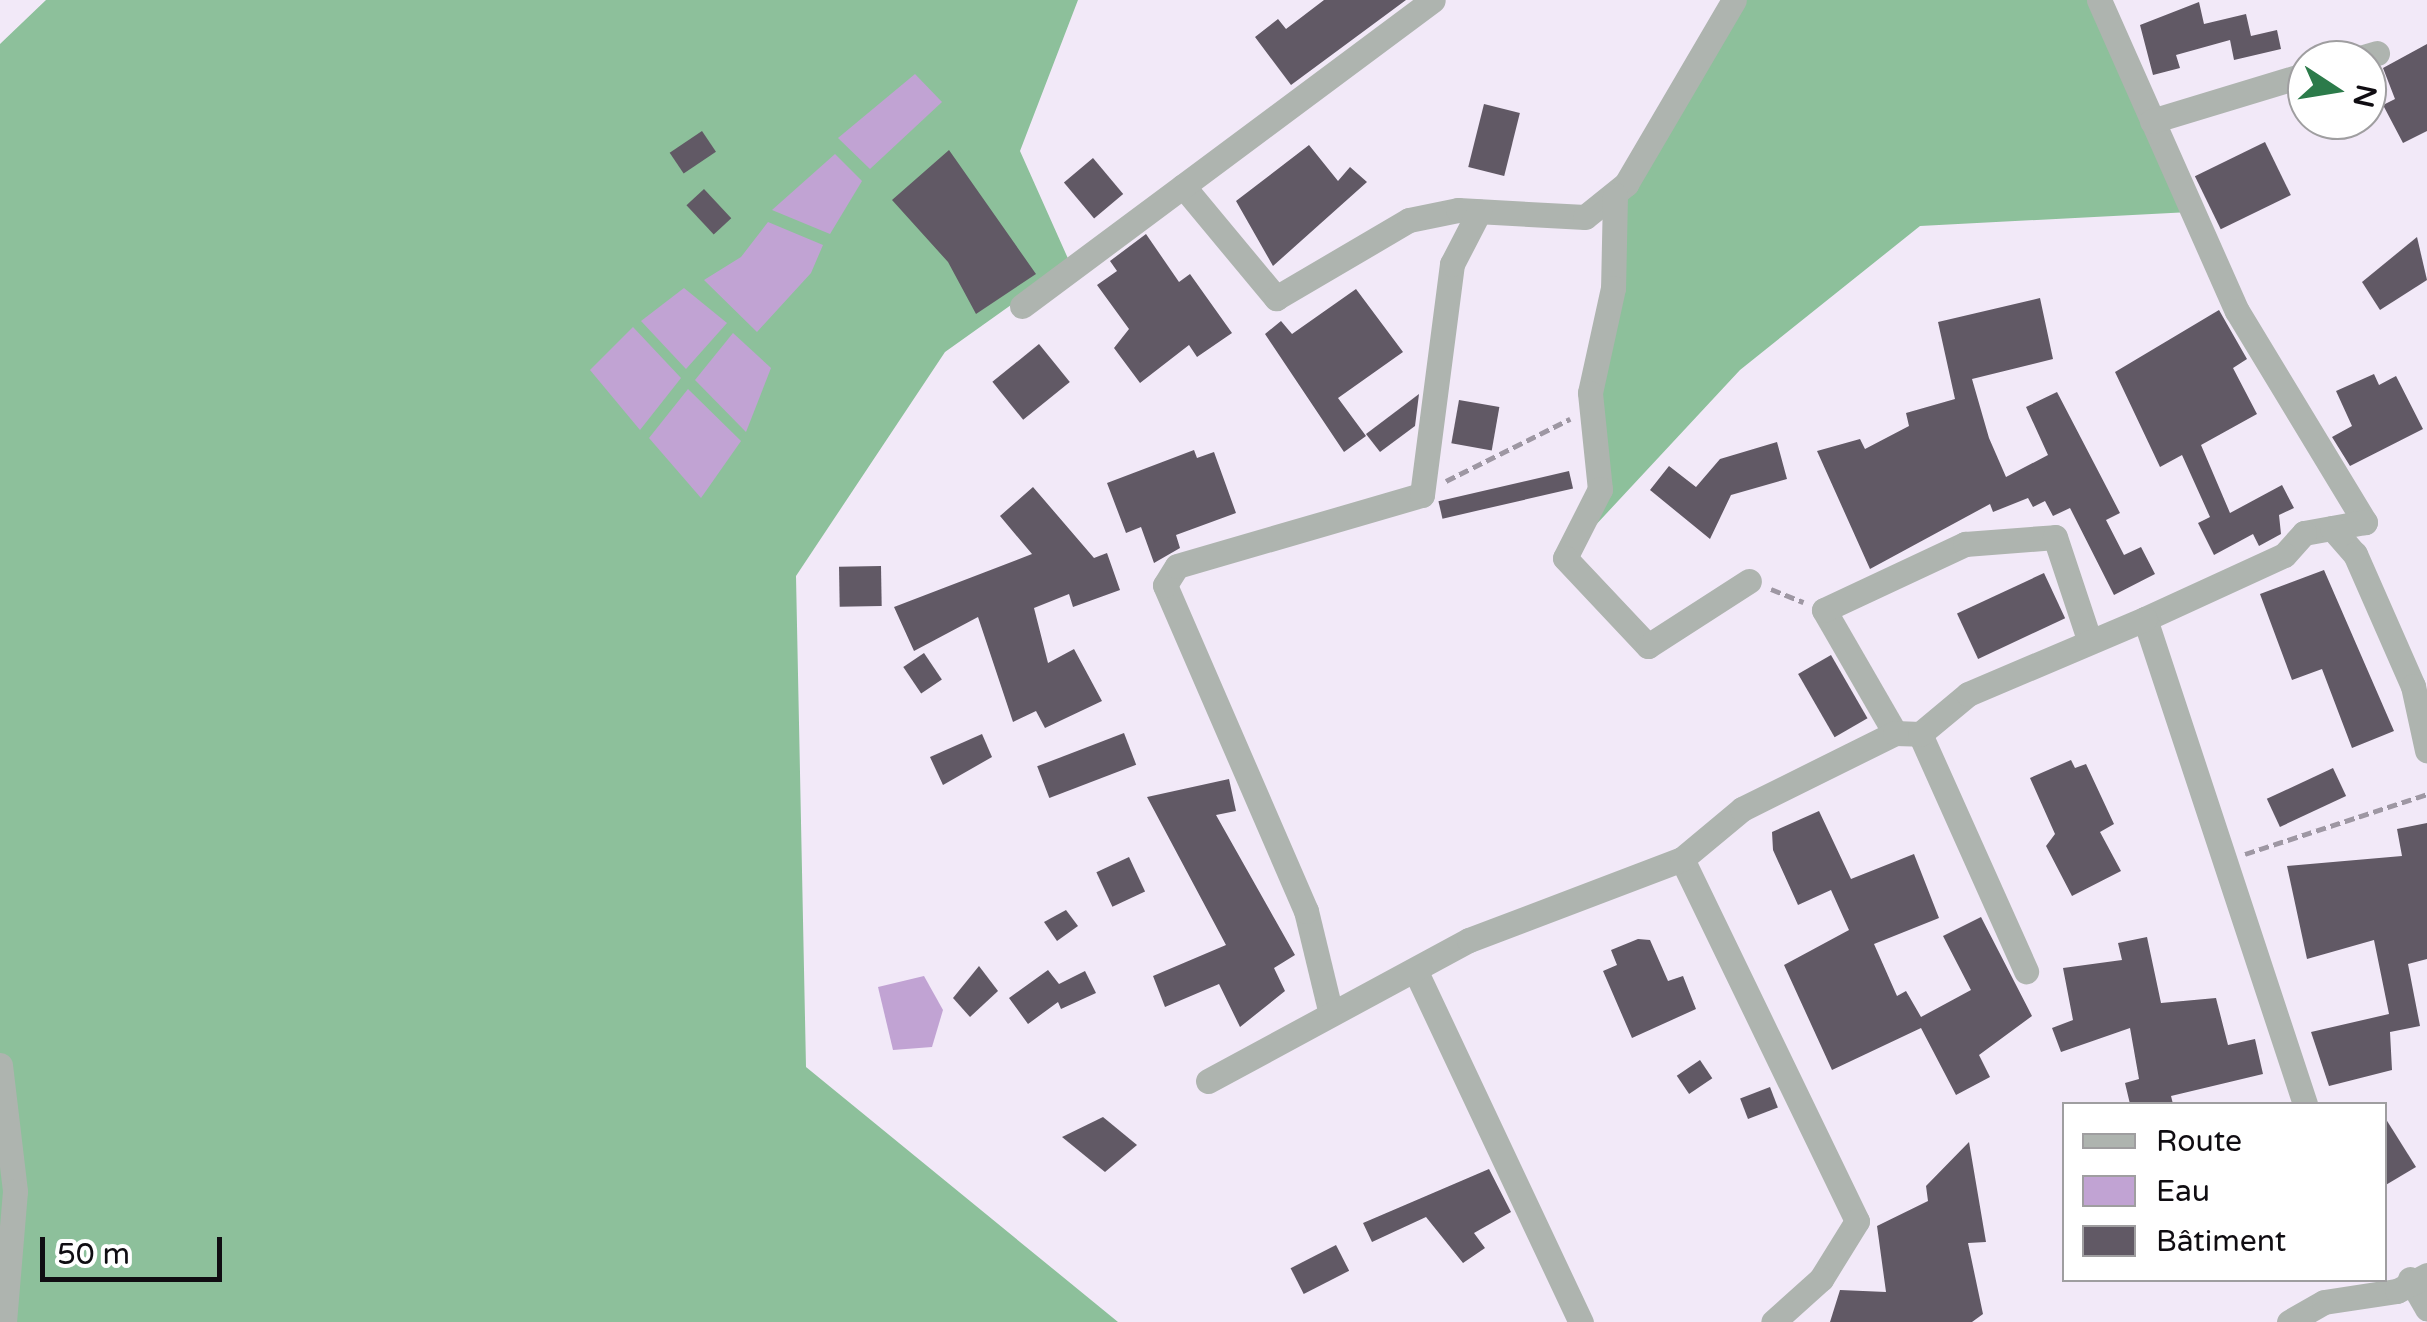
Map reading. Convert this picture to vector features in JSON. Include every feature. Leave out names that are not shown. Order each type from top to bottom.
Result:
[{"type":"street","points":[[1022,306],[1433,0]]},
{"type":"street","points":[[1182,186],[1276,298],[1409,220],[1479,212],[1585,217],[1614,195],[1734,0]]},
{"type":"street","points":[[1208,1081],[1330,1010],[1417,974],[1574,893],[1682,860],[1742,809],[1907,734],[1968,694],[2284,555],[2304,533],[2365,522],[2237,311],[2099,0]]},
{"type":"street","points":[[2152,122],[2287,80]]},
{"type":"street","points":[[1614,195],[1613,288],[1592,413],[1600,489],[1566,558],[1648,646],[1749,581]]},
{"type":"street","points":[[1330,1010],[1306,911],[1165,585],[1177,566],[1422,494],[1452,264],[1479,212]]},
{"type":"street","points":[[2332,528],[2355,554],[2420,684],[2427,750]]},
{"type":"street","points":[[2026,971],[1907,734],[1824,610],[1965,544],[2055,537],[2089,639]]},
{"type":"street","points":[[2145,619],[2228,860],[2303,1102]]},
{"type":"street","points":[[1682,860],[1857,1221],[1822,1279],[1772,1322]]},
{"type":"street","points":[[1417,974],[1581,1322]]},
{"type":"street","points":[[0,1065],[16,1191],[4,1322]]},
{"type":"street","points":[[2290,1322],[2323,1291],[2397,1291],[2419,1277],[2427,1309]]},
{"type":"path","points":[[1422,494],[1552,424],[1592,413]]},
{"type":"path","points":[[1749,581],[1824,610]]},
{"type":"path","points":[[2228,860],[2427,794]]},
{"type":"green space","points":[[46,0],[1078,0],[1020,151],[1070,263],[945,352],[796,576],[806,1067],[1118,1322],[0,1322],[0,44]]},
{"type":"green space","points":[[1734,0],[2098,0],[2190,212],[1920,226],[1740,370],[1565,558],[1600,489],[1590,393],[1615,195]]},
{"type":"water","points":[[915,74],[942,102],[870,169],[838,138]]},
{"type":"water","points":[[835,154],[862,181],[830,234],[772,210]]},
{"type":"water","points":[[768,222],[823,245],[811,273],[757,332],[704,280],[741,257]]},
{"type":"water","points":[[684,288],[727,323],[686,369],[641,321]]},
{"type":"water","points":[[633,327],[681,378],[640,430],[590,370]]},
{"type":"water","points":[[733,333],[771,368],[746,432],[695,380]]},
{"type":"water","points":[[688,389],[741,441],[701,498],[649,438]]},
{"type":"water","points":[[924,976],[943,1010],[932,1047],[893,1050],[878,987]]},
{"type":"building","points":[[1324,0],[1406,0],[1291,85],[1255,37],[1278,19],[1286,29]]},
{"type":"building","points":[[2199,2],[2204,24],[2246,14],[2251,36],[2277,30],[2281,49],[2234,60],[2230,40],[2176,55],[2180,68],[2153,75],[2140,25]]},
{"type":"building","points":[[2427,44],[2427,131],[2403,143],[2387,113],[2387,103],[2395,99],[2387,66]]},
{"type":"building","points":[[1484,104],[1520,113],[1504,176],[1468,167]]},
{"type":"building","points":[[702,131],[716,152],[684,174],[670,153]]},
{"type":"building","points":[[2265,142],[2291,195],[2221,229],[2195,176]]},
{"type":"building","points":[[1309,145],[1338,181],[1350,167],[1367,182],[1273,266],[1236,201]]},
{"type":"building","points":[[949,150],[1036,274],[976,314],[948,262],[892,200]]},
{"type":"building","points":[[1093,158],[1123,194],[1094,218],[1064,182]]},
{"type":"building","points":[[704,189],[731,218],[714,235],[686,205]]},
{"type":"building","points":[[1146,234],[1179,282],[1190,274],[1232,333],[1197,357],[1189,345],[1140,383],[1114,348],[1129,329],[1097,285],[1117,271],[1110,261]]},
{"type":"building","points":[[2417,237],[2427,280],[2380,310],[2362,282]]},
{"type":"building","points":[[1356,289],[1403,352],[1338,398],[1366,436],[1344,452],[1265,334],[1281,321],[1292,334]]},
{"type":"building","points":[[2040,298],[2053,359],[1972,379],[1989,438],[2006,477],[2048,455],[2026,407],[2057,392],[2120,513],[2106,520],[2124,555],[2141,547],[2155,574],[2114,595],[2070,508],[2053,516],[2045,501],[2033,507],[2028,498],[1993,512],[1990,504],[1870,569],[1817,451],[1860,439],[1865,449],[1909,426],[1906,413],[1955,399],[1938,322]]},
{"type":"building","points":[[2219,310],[2247,359],[2233,368],[2257,414],[2201,445],[2230,513],[2282,485],[2294,508],[2279,515],[2281,534],[2259,546],[2253,534],[2214,555],[2198,523],[2210,517],[2182,455],[2160,467],[2115,372]]},
{"type":"building","points":[[1039,344],[1070,382],[1023,420],[992,382]]},
{"type":"building","points":[[2374,374],[2379,385],[2396,376],[2423,429],[2350,466],[2332,437],[2352,426],[2336,391]]},
{"type":"building","points":[[1419,394],[1415,426],[1380,452],[1366,434]]},
{"type":"building","points":[[1459,400],[1499,407],[1492,450],[1451,443]]},
{"type":"building","points":[[1777,442],[1787,479],[1731,495],[1710,539],[1650,490],[1669,466],[1696,487],[1720,459]]},
{"type":"building","points":[[1194,450],[1197,458],[1214,452],[1236,513],[1176,535],[1180,548],[1154,563],[1141,527],[1126,533],[1107,483]]},
{"type":"building","points":[[1569,471],[1573,489],[1442,519],[1438,501]]},
{"type":"building","points":[[1033,487],[1094,558],[1107,553],[1120,590],[1073,607],[1069,594],[1034,608],[1048,663],[1074,649],[1102,701],[1045,728],[1036,711],[1013,722],[978,617],[914,651],[894,607],[1032,554],[1000,516]]},
{"type":"building","points":[[881,566],[882,606],[840,607],[839,567]]},
{"type":"building","points":[[2324,570],[2394,731],[2352,748],[2322,669],[2292,680],[2260,594]]},
{"type":"building","points":[[2044,573],[2065,618],[1978,659],[1957,614]]},
{"type":"building","points":[[924,653],[942,680],[921,694],[903,667]]},
{"type":"building","points":[[1831,655],[1868,718],[1835,737],[1798,674]]},
{"type":"building","points":[[1124,733],[1136,765],[1049,798],[1037,766]]},
{"type":"building","points":[[982,734],[992,757],[943,785],[930,757]]},
{"type":"building","points":[[2071,760],[2075,768],[2086,764],[2114,824],[2100,832],[2121,871],[2072,896],[2046,846],[2055,834],[2030,778]]},
{"type":"building","points":[[2333,768],[2346,796],[2280,827],[2267,799]]},
{"type":"building","points":[[1229,779],[1236,811],[1216,815],[1295,955],[1274,968],[1285,991],[1240,1027],[1219,984],[1165,1007],[1153,976],[1226,945],[1147,797]]},
{"type":"building","points":[[1819,811],[1851,879],[1914,854],[1939,918],[1874,944],[1897,996],[1906,991],[1921,1017],[1971,990],[1943,936],[1981,917],[2032,1016],[1979,1055],[1990,1077],[1956,1095],[1921,1028],[1832,1070],[1784,965],[1849,930],[1831,890],[1798,905],[1773,850],[1772,832]]},
{"type":"building","points":[[2427,823],[2427,959],[2408,964],[2420,1026],[2390,1032],[2392,1070],[2329,1086],[2311,1032],[2389,1014],[2374,940],[2307,959],[2287,866],[2402,856],[2397,829]]},
{"type":"building","points":[[1129,857],[1145,891],[1112,907],[1096,872]]},
{"type":"building","points":[[1066,910],[1078,926],[1057,941],[1044,922]]},
{"type":"building","points":[[2147,937],[2161,1003],[2216,998],[2228,1045],[2255,1039],[2263,1074],[2171,1096],[2172,1102],[2130,1102],[2125,1083],[2139,1079],[2130,1028],[2061,1052],[2052,1028],[2073,1020],[2063,968],[2122,960],[2118,943]]},
{"type":"building","points":[[1638,939],[1650,940],[1668,981],[1683,976],[1696,1009],[1632,1038],[1603,971],[1617,965],[1611,950]]},
{"type":"building","points":[[979,966],[998,991],[970,1017],[953,998]]},
{"type":"building","points":[[1048,970],[1059,984],[1085,971],[1096,993],[1061,1009],[1058,1002],[1028,1024],[1009,998]]},
{"type":"building","points":[[1700,1060],[1712,1078],[1689,1094],[1677,1076]]},
{"type":"building","points":[[1770,1087],[1778,1108],[1748,1119],[1740,1098]]},
{"type":"building","points":[[1103,1117],[1137,1145],[1105,1172],[1062,1137]]},
{"type":"building","points":[[2387,1121],[2416,1167],[2387,1184]]},
{"type":"building","points":[[1969,1142],[1986,1242],[1968,1243],[1983,1314],[1972,1322],[1830,1322],[1840,1290],[1886,1292],[1877,1226],[1928,1201],[1926,1186]]},
{"type":"building","points":[[1489,1169],[1511,1212],[1474,1233],[1485,1248],[1463,1263],[1426,1217],[1372,1242],[1363,1223]]},
{"type":"building","points":[[1336,1245],[1349,1271],[1304,1294],[1291,1268]]}]
